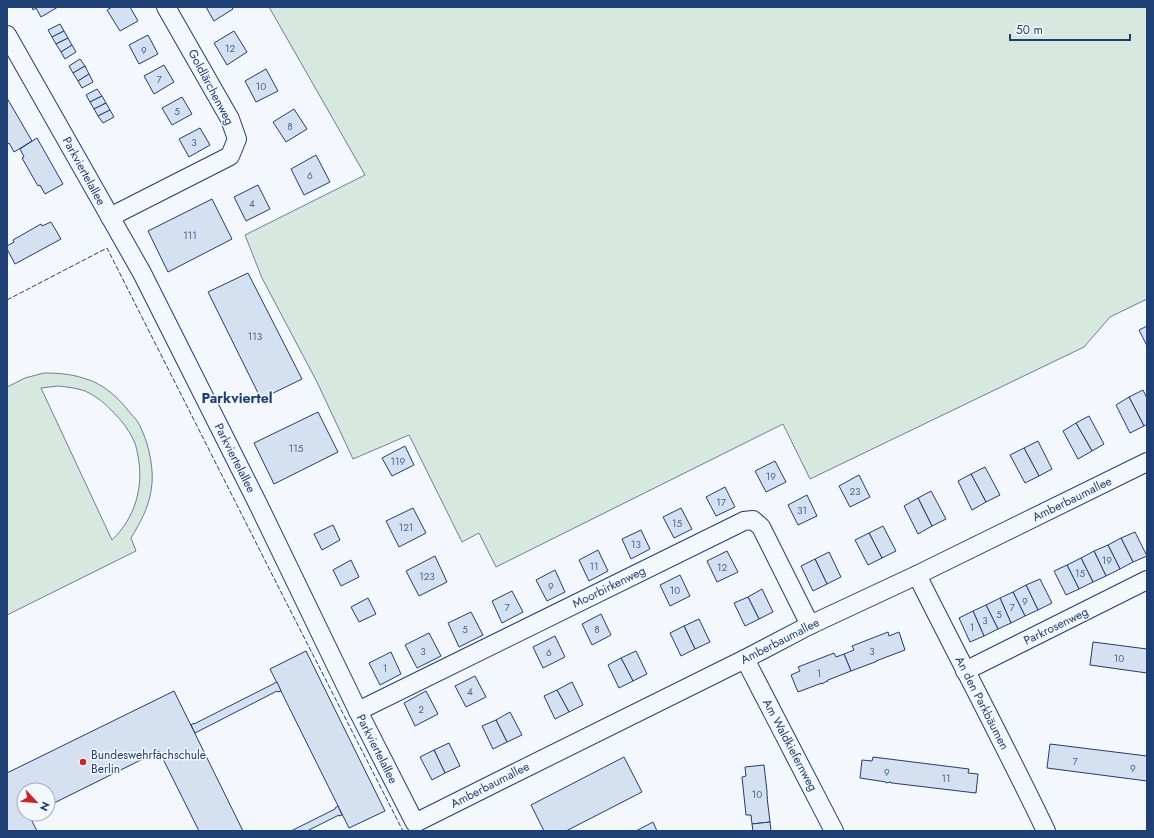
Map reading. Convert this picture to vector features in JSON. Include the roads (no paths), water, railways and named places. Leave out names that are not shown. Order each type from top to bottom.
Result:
[{"type":"street","name":"Goldlärchenweg","points":[[110,217],[230,156],[236,139],[230,119],[166,7]]},
{"type":"street","name":"Parkviertelallee","points":[[7,35],[142,273],[415,824]]},
{"type":"street","name":"Amberbaumallee","points":[[415,824],[810,625],[917,575],[1147,462]]},
{"type":"street","name":"Moorbirkenweg","points":[[358,711],[744,521],[753,520],[761,527],[810,625]]},
{"type":"street","name":"An den Parkbäumen","points":[[917,575],[1017,770],[1046,831]]},
{"type":"street","name":"Parkrosenweg","points":[[965,671],[1147,580]]},
{"type":"street","name":"Am Waldkiefernweg","points":[[745,659],[834,831]]},
{"type":"place","name":"Bundeswehrfachschule Berlin","points":[[83,762]]},
{"type":"district","name":"Parkviertel","points":[[237,398]]}]
